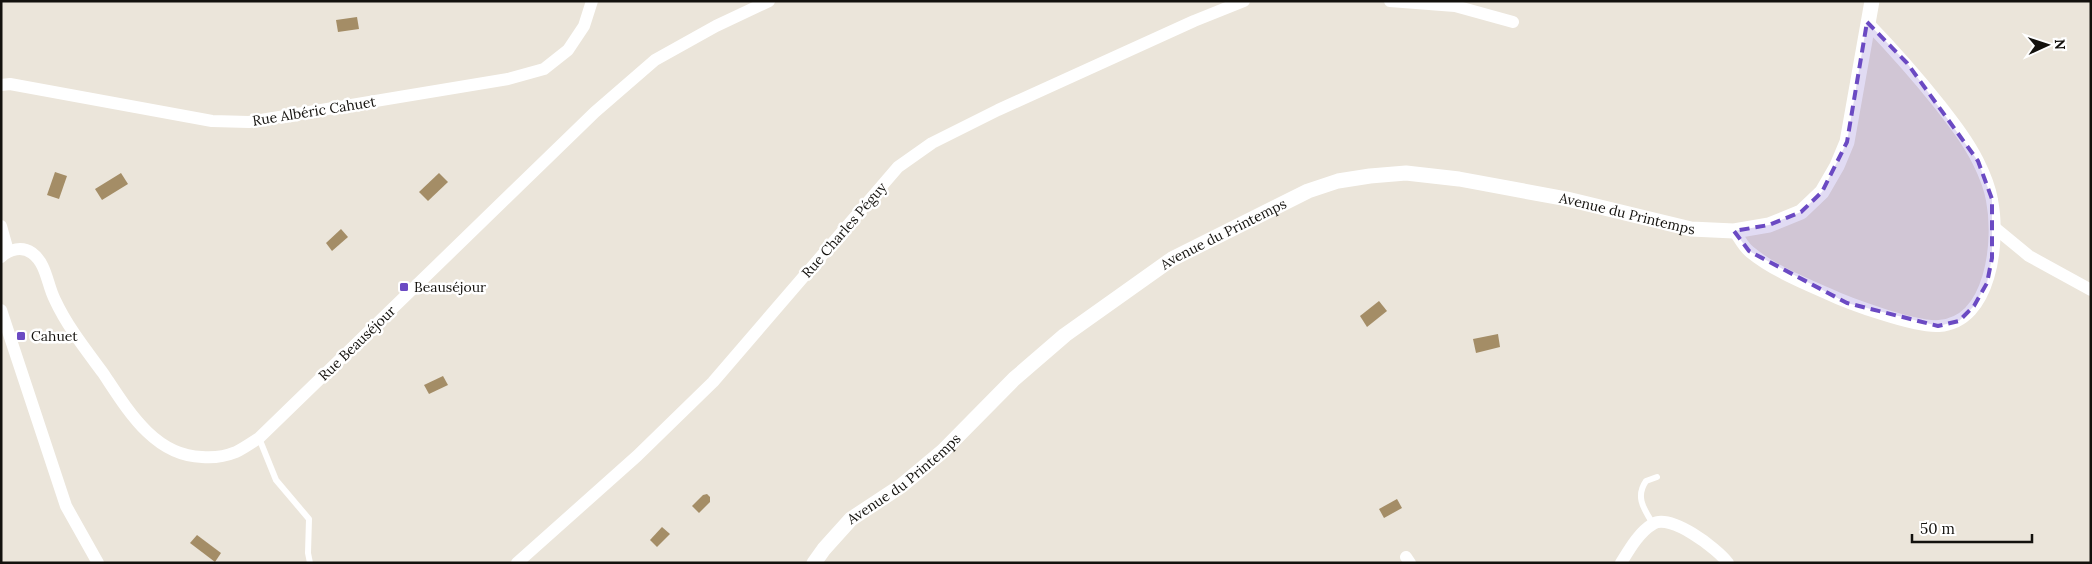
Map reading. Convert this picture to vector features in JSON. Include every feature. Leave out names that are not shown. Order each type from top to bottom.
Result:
[{"type":"street","name":"Rue Beauséjour","points":[[4,254],[22,248],[32,253],[41,262],[55,300],[74,332],[126,408],[152,437],[168,449],[188,457],[212,458],[234,452],[259,438],[595,112],[655,60],[716,26],[769,1]]},
{"type":"street","name":"Rue Charles Péguy","points":[[517,563],[636,456],[713,382],[898,167],[932,143],[998,110],[1194,21],[1244,1]]},
{"type":"street","points":[[1390,1],[1455,6],[1513,22]]},
{"type":"street","name":"Avenue du Printemps","points":[[814,563],[851,519],[901,486],[944,451],[1014,378],[1065,334],[1172,259],[1308,191],[1338,181],[1406,173],[1459,179],[1567,199],[1691,229],[1734,230],[1769,226],[1801,212],[1822,192],[1837,166],[1847,142],[1872,1]]},
{"type":"street","name":"Rue Albéric Cahuet","points":[[1,85],[10,84],[212,121],[249,122],[508,79],[544,70],[568,50],[584,26],[591,2]]},
{"type":"street","points":[[1734,230],[1749,251],[1805,284],[1847,303],[1913,322],[1938,326],[1959,321],[1974,306],[1987,283],[1995,228],[1992,199],[1978,161],[1960,130],[1906,63],[1867,22]]},
{"type":"street","points":[[1,226],[4,254]]},
{"type":"street","points":[[1995,228],[2029,256],[2091,290]]},
{"type":"street","points":[[1,310],[66,506],[98,563]]},
{"type":"street","points":[[1621,563],[1644,532],[1653,524],[1663,520],[1672,523],[1707,543],[1728,563]]},
{"type":"lane","points":[[259,438],[276,480],[309,519],[308,554],[310,563]]},
{"type":"lane","points":[[1653,524],[1640,499],[1640,492],[1646,481],[1657,477]]},
{"type":"highlighted area","points":[[1867,22],[1907,63],[1978,161],[1992,199],[1992,258],[1987,283],[1974,306],[1959,321],[1938,326],[1847,303],[1749,251],[1734,231],[1769,225],[1801,212],[1822,192],[1847,142]]},
{"type":"shaded area","points":[[357,17],[359,29],[338,32],[336,20]]},
{"type":"shaded area","points":[[55,172],[67,176],[59,199],[47,195]]},
{"type":"shaded area","points":[[121,173],[128,184],[102,200],[95,189]]},
{"type":"shaded area","points":[[439,173],[448,182],[428,201],[419,192]]},
{"type":"shaded area","points":[[341,229],[348,237],[332,251],[326,243]]},
{"type":"shaded area","points":[[1379,301],[1387,311],[1367,327],[1360,316]]},
{"type":"shaded area","points":[[1498,334],[1500,347],[1476,353],[1473,339]]},
{"type":"shaded area","points":[[443,376],[448,385],[429,394],[424,385]]},
{"type":"shaded area","points":[[707,494],[710,497],[710,502],[699,513],[692,506],[703,495]]},
{"type":"shaded area","points":[[1397,499],[1402,508],[1384,518],[1379,509]]},
{"type":"shaded area","points":[[662,527],[670,534],[657,547],[650,540]]},
{"type":"shaded area","points":[[197,535],[221,553],[215,562],[190,543]]},
{"type":"place","name":"Beauséjour","points":[[404,287]]},
{"type":"place","name":"Cahuet","points":[[21,336]]}]
